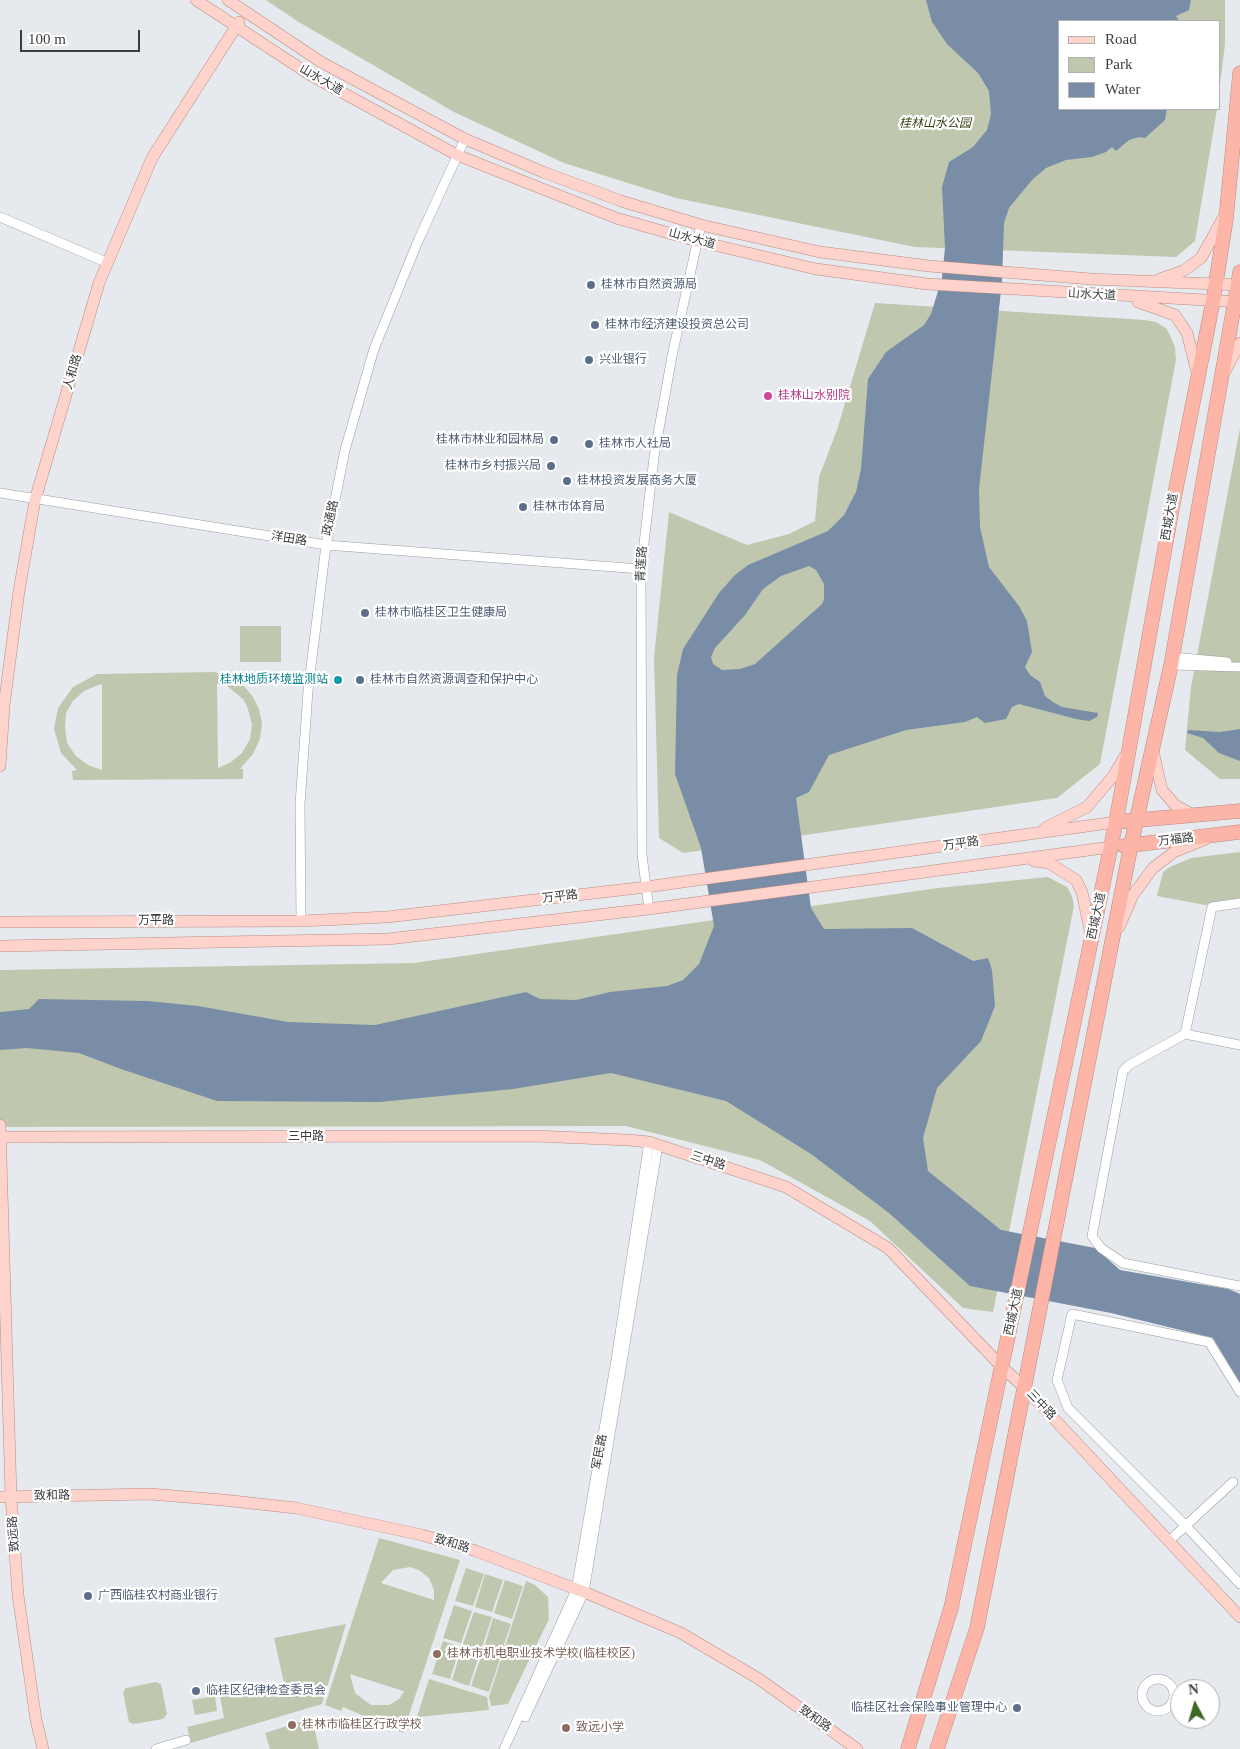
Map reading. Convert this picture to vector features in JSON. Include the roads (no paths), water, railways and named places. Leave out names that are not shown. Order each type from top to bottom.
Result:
[{"type":"highway","name":"西城大道","points":[[908,1749],[951,1608],[1003,1368],[1116,822],[1170,514],[1213,301],[1227,211],[1240,73]]},
{"type":"highway","name":"西城大道","points":[[937,1749],[978,1628],[1131,845],[1172,661],[1237,302],[1239,281]]},
{"type":"highway","name":"万福路","points":[[1116,822],[1240,811]]},
{"type":"highway","name":"万福路","points":[[1111,847],[1240,832]]},
{"type":"main road","name":"山水大道","points":[[196,0],[312,76],[457,155],[616,218],[697,241],[816,269],[927,284],[1122,297],[1237,302]]},
{"type":"main road","name":"山水大道","points":[[228,0],[321,62],[465,138],[543,172],[621,201],[701,224],[820,252],[909,264],[1141,281],[1215,284],[1239,281]]},
{"type":"main road","name":"人和路","points":[[0,766],[2,705],[35,500],[99,283],[152,158],[245,12]]},
{"type":"main road","points":[[1141,281],[1167,278],[1190,268],[1201,258],[1227,211]]},
{"type":"main road","points":[[1122,297],[1175,315],[1187,333],[1195,357],[1198,378]]},
{"type":"main road","points":[[1222,377],[1240,343]]},
{"type":"main road","points":[[1028,834],[1066,820],[1087,807],[1114,775],[1130,748]]},
{"type":"main road","points":[[1152,749],[1162,790],[1175,805],[1193,816]]},
{"type":"main road","name":"万平路","points":[[0,922],[301,921],[387,918],[646,887],[1116,822]]},
{"type":"main road","points":[[1114,938],[1133,895],[1153,868],[1174,852],[1218,835]]},
{"type":"main road","name":"万平路","points":[[0,946],[388,939],[649,909],[1111,847]]},
{"type":"main road","points":[[1020,859],[1049,863],[1076,880],[1082,892],[1092,941]]},
{"type":"main road","name":"致远路","points":[[0,1125],[6,1496],[36,1720],[43,1749]]},
{"type":"main road","name":"三中路","points":[[0,1137],[535,1136],[654,1143],[786,1187],[888,1248],[1003,1368],[1026,1389],[1240,1617]]},
{"type":"main road","name":"致和路","points":[[6,1496],[150,1494],[296,1508],[422,1535],[476,1551],[580,1591],[680,1633],[759,1679],[857,1749]]},
{"type":"street","name":"政通路","points":[[301,921],[300,804],[308,691],[326,545],[345,450],[374,349],[418,241],[465,138]]},
{"type":"street","points":[[0,218],[108,263]]},
{"type":"street","name":"青莲路","points":[[649,909],[642,855],[641,569],[654,457],[701,224]]},
{"type":"street","name":"洋田路","points":[[0,493],[326,545],[641,569]]},
{"type":"street","points":[[1172,661],[1240,662]]},
{"type":"street","points":[[1172,661],[1240,667]]},
{"type":"street","points":[[1185,1034],[1212,907],[1240,903]]},
{"type":"street","points":[[1240,1045],[1185,1034],[1128,1065],[1122,1071],[1092,1236],[1095,1242],[1123,1262],[1240,1286]]},
{"type":"street","name":"军民路","points":[[510,1749],[580,1591],[616,1360],[654,1143]]},
{"type":"street","points":[[1240,1392],[1209,1342],[1072,1314],[1057,1380],[1068,1408],[1185,1525],[1240,1584]]},
{"type":"street","points":[[1169,1541],[1233,1482]]},
{"type":"street","name":"军民路","points":[[504,1749],[580,1591]]},
{"type":"street","points":[[156,1749],[186,1740]]},
{"type":"water","points":[[926,0],[1191,0],[1189,10],[1176,16],[1178,20],[1058,20],[1058,110],[1167,110],[1165,120],[1145,138],[1139,137],[1129,140],[1116,151],[1112,147],[1106,152],[1092,157],[1066,160],[1046,168],[1032,180],[1009,208],[1004,223],[1002,282],[979,489],[980,527],[989,567],[1019,606],[1027,621],[1032,652],[1025,667],[1030,675],[1040,682],[1045,696],[1053,702],[1062,707],[1098,713],[1097,717],[1089,721],[1019,704],[1012,707],[1006,719],[985,723],[977,717],[965,722],[906,730],[829,755],[809,792],[796,798],[811,908],[824,929],[912,928],[973,961],[988,958],[992,970],[995,1006],[981,1041],[937,1088],[923,1138],[928,1171],[1001,1230],[1095,1248],[1120,1270],[1228,1289],[1240,1294],[1240,1383],[1213,1338],[1111,1313],[970,1286],[889,1213],[811,1154],[726,1101],[611,1073],[513,1089],[380,1102],[217,1101],[79,1053],[27,1048],[0,1050],[0,1012],[29,1009],[39,999],[148,1001],[198,1006],[288,1022],[375,1025],[526,992],[540,999],[576,1000],[610,992],[667,986],[683,980],[699,964],[714,926],[701,848],[675,774],[677,675],[683,649],[719,593],[735,575],[748,565],[828,531],[844,515],[856,492],[861,469],[868,379],[886,352],[924,325],[931,314],[942,278],[945,248],[942,187],[949,162],[973,147],[987,130],[991,114],[989,91],[978,73],[947,44],[932,22]],"holes":[[[809,566],[816,570],[824,584],[822,604],[755,664],[740,669],[722,670],[713,664],[711,657],[715,648],[745,615],[763,589],[781,576]]]},
{"type":"water","points":[[1240,729],[1240,761],[1219,753],[1203,738],[1187,733],[1188,730],[1220,732]]},
{"type":"place","name":"桂林市自然资源局","points":[[591,285]]},
{"type":"place","name":"桂林市经济建设投资总公司","points":[[595,325]]},
{"type":"place","name":"兴业银行","points":[[589,360]]},
{"type":"place","name":"桂林山水别院","points":[[768,396]]},
{"type":"place","name":"桂林市林业和园林局","points":[[554,440]]},
{"type":"place","name":"桂林市人社局","points":[[589,444]]},
{"type":"place","name":"桂林市乡村振兴局","points":[[551,466]]},
{"type":"place","name":"桂林投资发展商务大厦","points":[[567,481]]},
{"type":"place","name":"桂林市体育局","points":[[523,507]]},
{"type":"place","name":"桂林市临桂区卫生健康局","points":[[365,613]]},
{"type":"place","name":"桂林地质环境监测站","points":[[338,680]]},
{"type":"place","name":"桂林市自然资源调查和保护中心","points":[[360,680]]},
{"type":"place","name":"广西临桂农村商业银行","points":[[88,1596]]},
{"type":"place","name":"桂林市机电职业技术学校(临桂校区)","points":[[437,1654]]},
{"type":"place","name":"临桂区纪律检查委员会","points":[[196,1691]]},
{"type":"place","name":"临桂区社会保险事业管理中心","points":[[1017,1708]]},
{"type":"place","name":"桂林市临桂区行政学校","points":[[292,1725]]},
{"type":"place","name":"致远小学","points":[[566,1728]]},
{"type":"park label","name":"桂林山水公园","points":[[935,124]]}]
